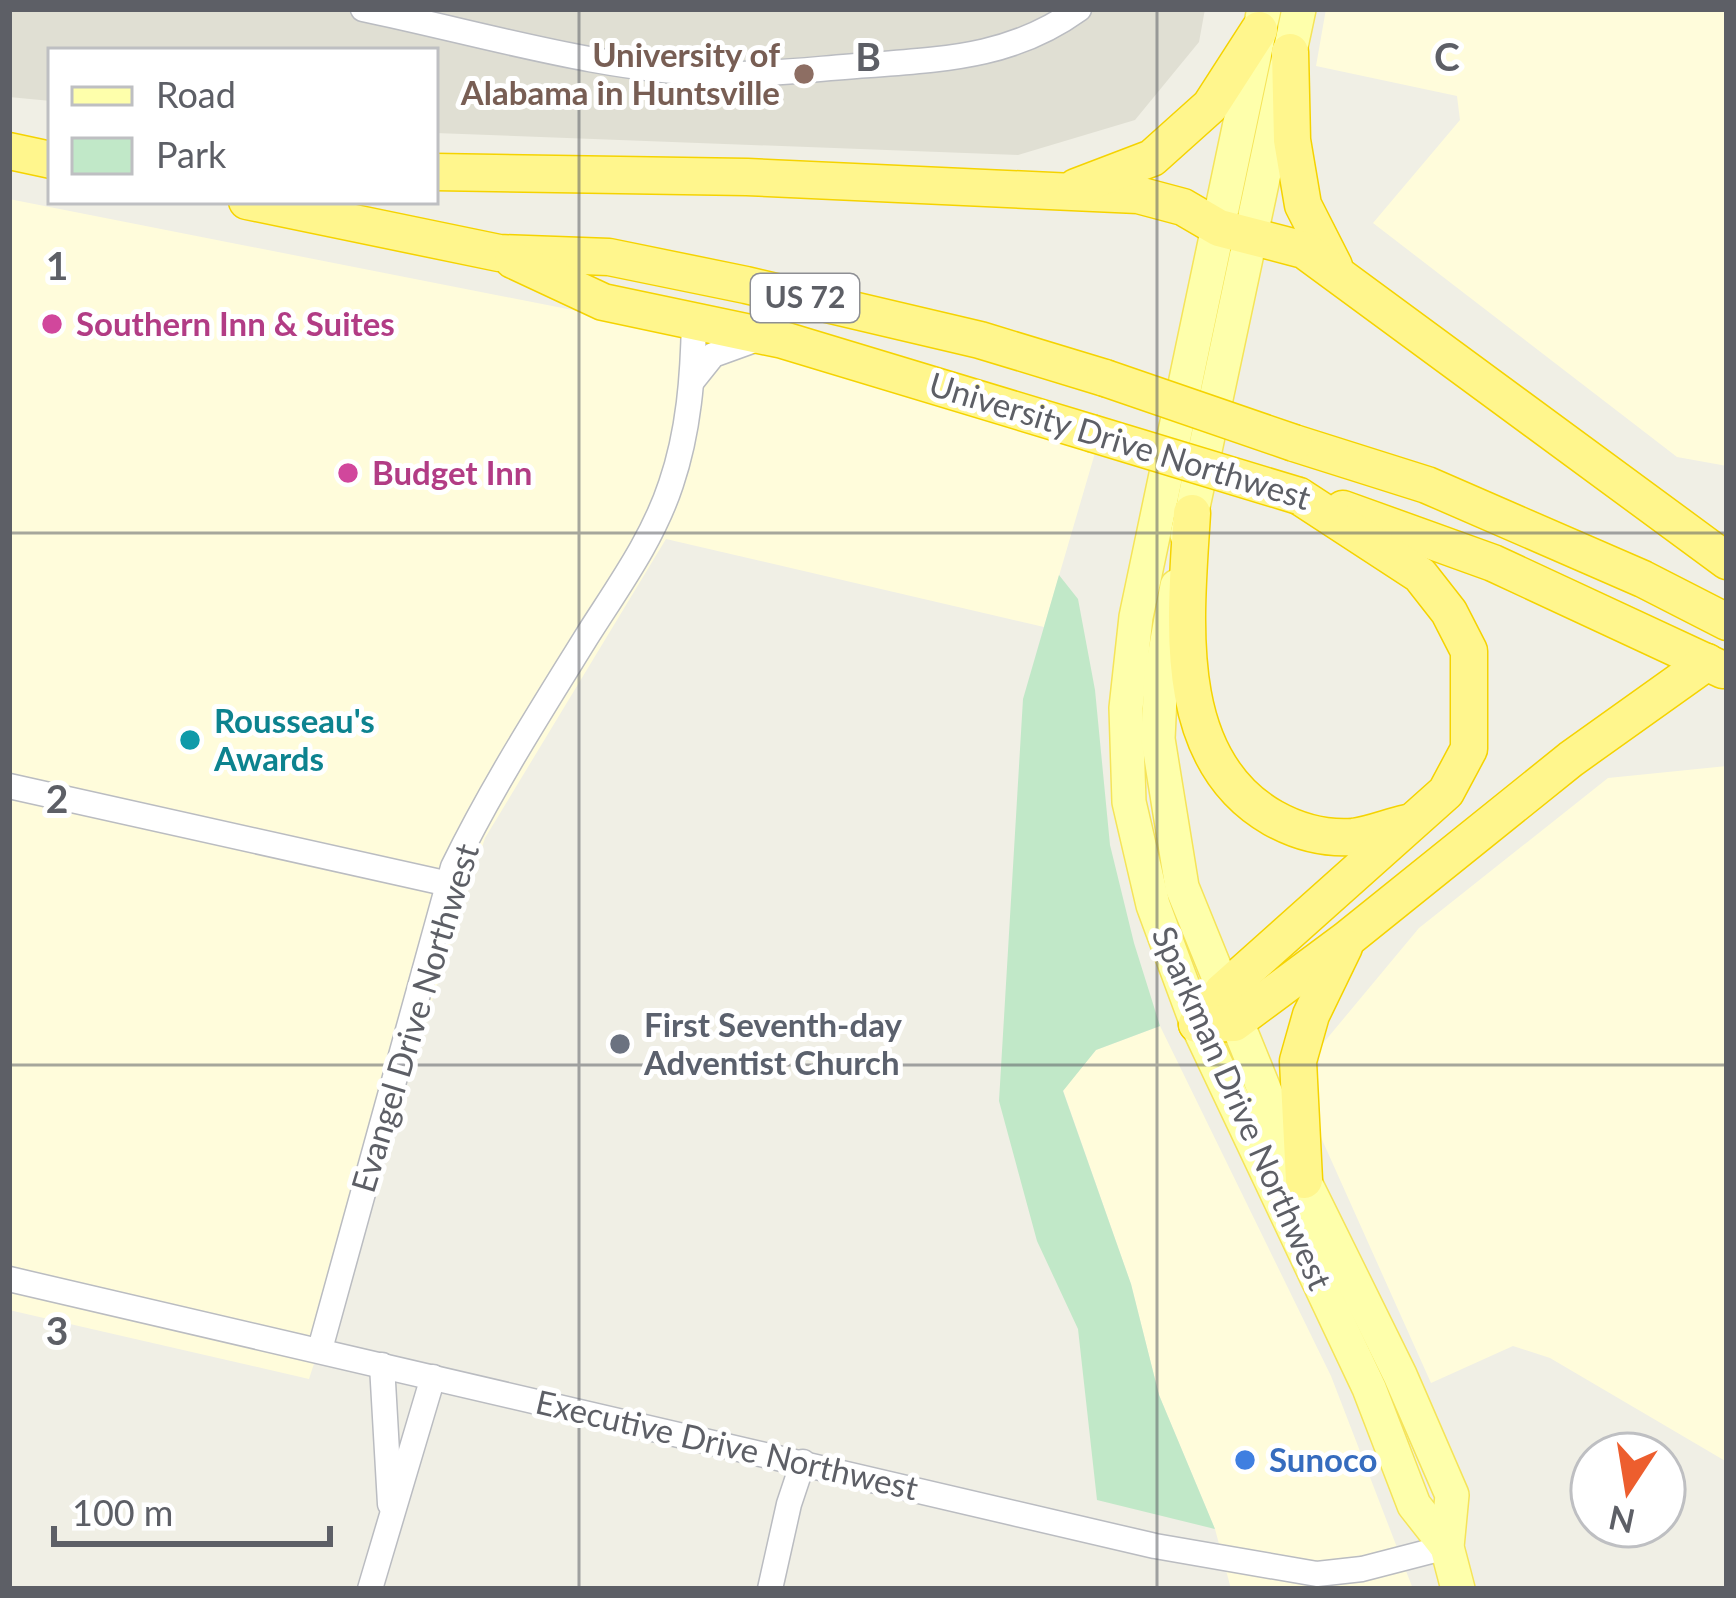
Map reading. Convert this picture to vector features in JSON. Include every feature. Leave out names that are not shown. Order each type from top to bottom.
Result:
[{"type":"highway","points":[[1061,192],[1152,158],[1210,106],[1262,19]]},
{"type":"highway","points":[[1290,52],[1292,140],[1303,205],[1338,275]]},
{"type":"highway","points":[[9,133],[48,137]]},
{"type":"highway","points":[[9,151],[48,159]]},
{"type":"highway","points":[[438,172],[747,177],[1138,195],[1184,208],[1236,232],[1304,250],[1727,561]]},
{"type":"highway","name":"University Drive Northwest","points":[[261,204],[499,254],[609,257],[951,333],[1105,378],[1427,485],[1643,579],[1727,622]]},
{"type":"highway","name":"University Drive Northwest","points":[[499,254],[603,302],[769,337],[1360,513],[1493,563],[1717,667]]},
{"type":"highway","name":"US 72","points":[[694,320],[728,301],[899,337],[922,339],[951,333]]},
{"type":"highway","points":[[1228,1007],[1410,822],[1447,792],[1469,748],[1469,651],[1449,612],[1420,575],[1299,496]]},
{"type":"highway","points":[[1192,513],[1186,624],[1191,686],[1204,737],[1225,775],[1257,809],[1300,834],[1353,837],[1410,822]]},
{"type":"highway","points":[[1197,1024],[1346,940],[1571,759],[1717,667]]},
{"type":"highway","points":[[1304,1180],[1298,1061],[1311,1016],[1346,940]]},
{"type":"main road","name":"Sparkman Drive Northwest","points":[[1299,9],[1136,617],[1126,708],[1130,802],[1153,905],[1197,1024],[1369,1388],[1414,1505],[1448,1547]]},
{"type":"main road","name":"Sparkman Drive Northwest","points":[[1262,19],[1236,232],[1192,513],[1161,674],[1158,739],[1182,887],[1228,1007],[1304,1180],[1452,1495],[1448,1547],[1458,1589]]},
{"type":"street","points":[[363,9],[629,65],[724,74],[927,61],[999,51],[1053,28],[1079,9]]},
{"type":"street","name":"Evangel Drive Northwest","points":[[320,1349],[449,884],[477,817],[632,566],[662,507],[683,446],[694,320]]},
{"type":"street","points":[[692,380],[713,355],[769,337]]},
{"type":"street","points":[[9,786],[449,884]]},
{"type":"street","name":"Executive Drive Northwest","points":[[9,1279],[1155,1546],[1317,1574],[1362,1569],[1448,1547]]},
{"type":"street","points":[[382,1364],[392,1518]]},
{"type":"street","points":[[370,1589],[433,1378]]},
{"type":"street","points":[[770,1589],[802,1462]]},
{"type":"shaded area","name":"University of Alabama in Huntsville","points":[[9,9],[1205,9],[1199,42],[1135,120],[1018,155],[438,133],[438,48],[48,48],[48,101],[9,97]]},
{"type":"shaded area","points":[[1326,9],[1727,9],[1727,466],[1677,457],[1373,223],[1460,120],[1457,96],[1316,66]]},
{"type":"shaded area","points":[[9,199],[735,342],[1095,453],[1044,627],[666,539],[485,838],[309,1379],[9,1310]]},
{"type":"shaded area","points":[[1727,766],[1727,1462],[1688,1439],[1688,1430],[1673,1430],[1550,1358],[1513,1346],[1431,1383],[1315,1124],[1320,1047],[1419,928],[1608,778]]},
{"type":"shaded area","points":[[1160,1026],[1331,1376],[1413,1589],[1231,1589],[1215,1529],[1159,1395],[1131,1284],[1063,1090],[1096,1050]]},
{"type":"green space","points":[[1059,575],[1078,599],[1095,690],[1110,845],[1160,1026],[1096,1050],[1063,1091],[1131,1284],[1159,1395],[1215,1529],[1097,1500],[1078,1329],[1037,1241],[999,1101],[1023,699]]},
{"type":"place","name":"University of Alabama in Huntsville","points":[[804,74]]},
{"type":"place","name":"Southern Inn & Suites","points":[[52,324]]},
{"type":"place","name":"Budget Inn","points":[[348,473]]},
{"type":"place","name":"Rousseau's Awards","points":[[190,740]]},
{"type":"place","name":"First Seventh-day Adventist Church","points":[[620,1044]]},
{"type":"place","name":"Sunoco","points":[[1245,1460]]}]
